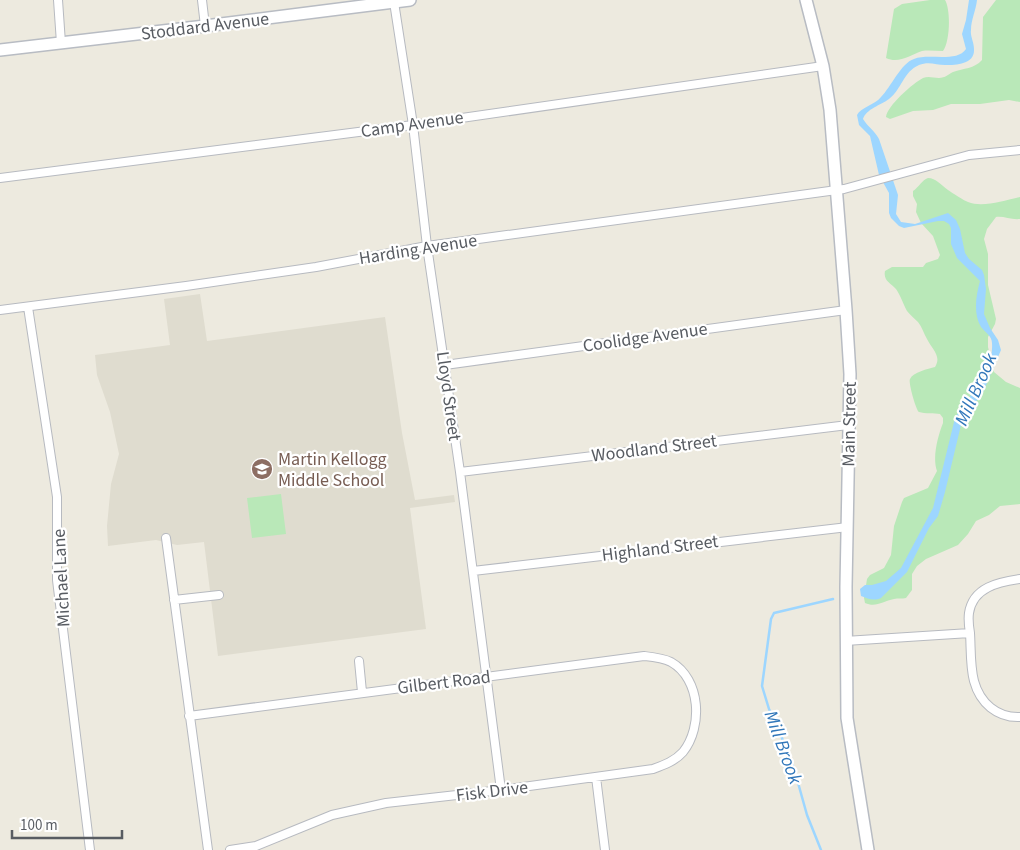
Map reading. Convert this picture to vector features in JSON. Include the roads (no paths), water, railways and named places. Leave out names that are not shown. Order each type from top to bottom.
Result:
[{"type":"main road","name":"Stoddard Avenue","points":[[0,50],[410,0]]},
{"type":"main road","name":"Main Street","points":[[806,0],[823,66],[830,110],[846,310],[850,374],[845,641],[847,718],[868,850]]},
{"type":"street","points":[[58,0],[62,43]]},
{"type":"street","points":[[202,0],[205,26]]},
{"type":"street","name":"Lloyd Street","points":[[394,2],[413,125],[427,246],[460,472],[485,678],[501,790]]},
{"type":"street","name":"Camp Avenue","points":[[0,178],[413,125],[823,66]]},
{"type":"street","name":"Harding Avenue","points":[[0,310],[316,266],[427,246],[836,190],[860,186],[969,155],[1020,150]]},
{"type":"street","name":"Michael Lane","points":[[28,307],[57,497],[57,580],[90,850]]},
{"type":"street","name":"Coolidge Avenue","points":[[444,365],[846,310]]},
{"type":"street","name":"Woodland Street","points":[[460,472],[848,425]]},
{"type":"street","name":"Highland Street","points":[[473,570],[848,527]]},
{"type":"street","points":[[166,538],[208,850]]},
{"type":"street","points":[[1020,579],[988,586],[974,600],[969,613],[973,680],[979,693],[989,706],[1001,715],[1020,717]]},
{"type":"street","points":[[174,600],[218,595]]},
{"type":"street","points":[[845,641],[970,633]]},
{"type":"street","name":"Gilbert Road","points":[[189,716],[644,656],[670,662],[681,670],[690,682]]},
{"type":"street","points":[[359,661],[362,692]]},
{"type":"street","name":"Fisk Drive","points":[[230,850],[256,846],[332,815],[386,803],[501,790],[653,769],[670,763],[682,754],[694,734],[697,719],[690,682]]},
{"type":"street","points":[[596,777],[605,850]]},
{"type":"water","points":[[969,0],[977,0],[971,26],[974,49],[972,58],[964,63],[955,65],[929,63],[919,65],[909,72],[889,99],[870,110],[863,119],[879,139],[898,195],[896,214],[901,222],[915,224],[948,213],[956,220],[965,253],[982,270],[984,275],[986,289],[984,314],[998,340],[1001,350],[981,397],[974,403],[961,425],[938,516],[929,528],[907,572],[881,598],[871,599],[861,596],[860,589],[865,585],[886,581],[901,568],[933,508],[955,418],[985,373],[992,354],[992,341],[978,322],[976,298],[980,281],[957,258],[951,244],[951,228],[949,224],[944,221],[938,221],[904,228],[891,218],[889,213],[889,193],[879,175],[870,136],[859,125],[857,115],[885,93],[900,70],[909,61],[920,57],[956,56],[966,49],[962,34]]},
{"type":"waterway","name":"Mill Brook","points":[[821,850],[807,815],[795,772],[769,709],[762,686],[771,619],[774,613],[833,599]]},
{"type":"place","name":"Martin Kellogg Middle School","points":[[262,469]]}]
